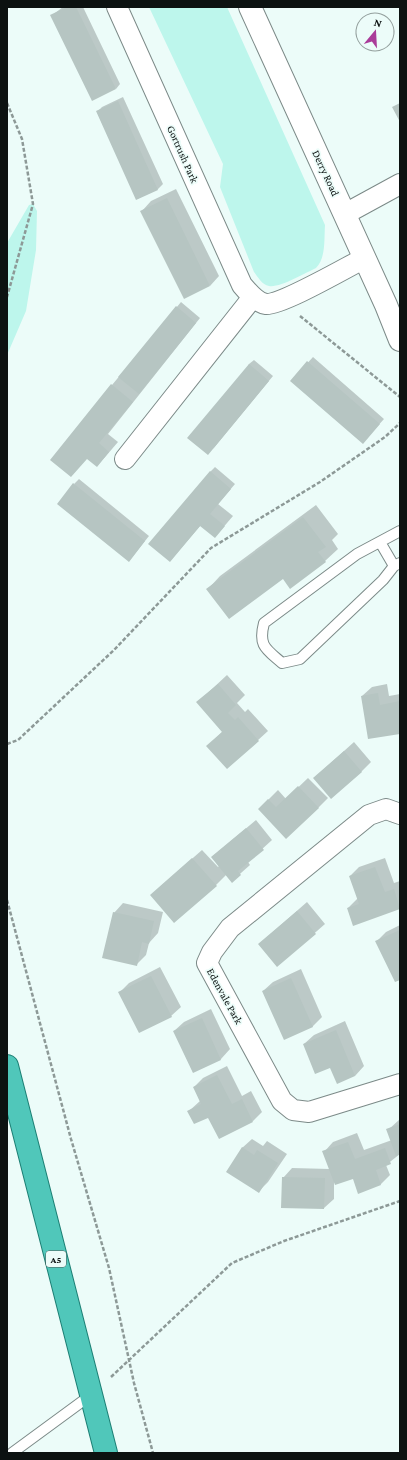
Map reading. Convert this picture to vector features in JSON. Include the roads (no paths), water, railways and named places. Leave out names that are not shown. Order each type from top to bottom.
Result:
[{"type":"highway","name":"A5","points":[[7,1066],[106,1453]]},
{"type":"main road","name":"Derry Road","points":[[250,7],[386,305],[400,340]]},
{"type":"street","name":"Gortrush Park","points":[[117,7],[242,285],[253,297]]},
{"type":"street","points":[[345,214],[400,184]]},
{"type":"street","points":[[125,460],[253,297],[266,304],[281,301],[364,258]]},
{"type":"street","name":"Edenvale Park","points":[[400,814],[386,809],[369,815],[230,928],[212,952],[207,963],[282,1102],[293,1110],[309,1112],[400,1084]]},
{"type":"lane","points":[[380,542],[397,564],[383,580],[300,659],[282,663],[264,647],[260,635],[264,623],[357,554],[400,531]]},
{"type":"lane","points":[[12,1453],[91,1395]]}]
